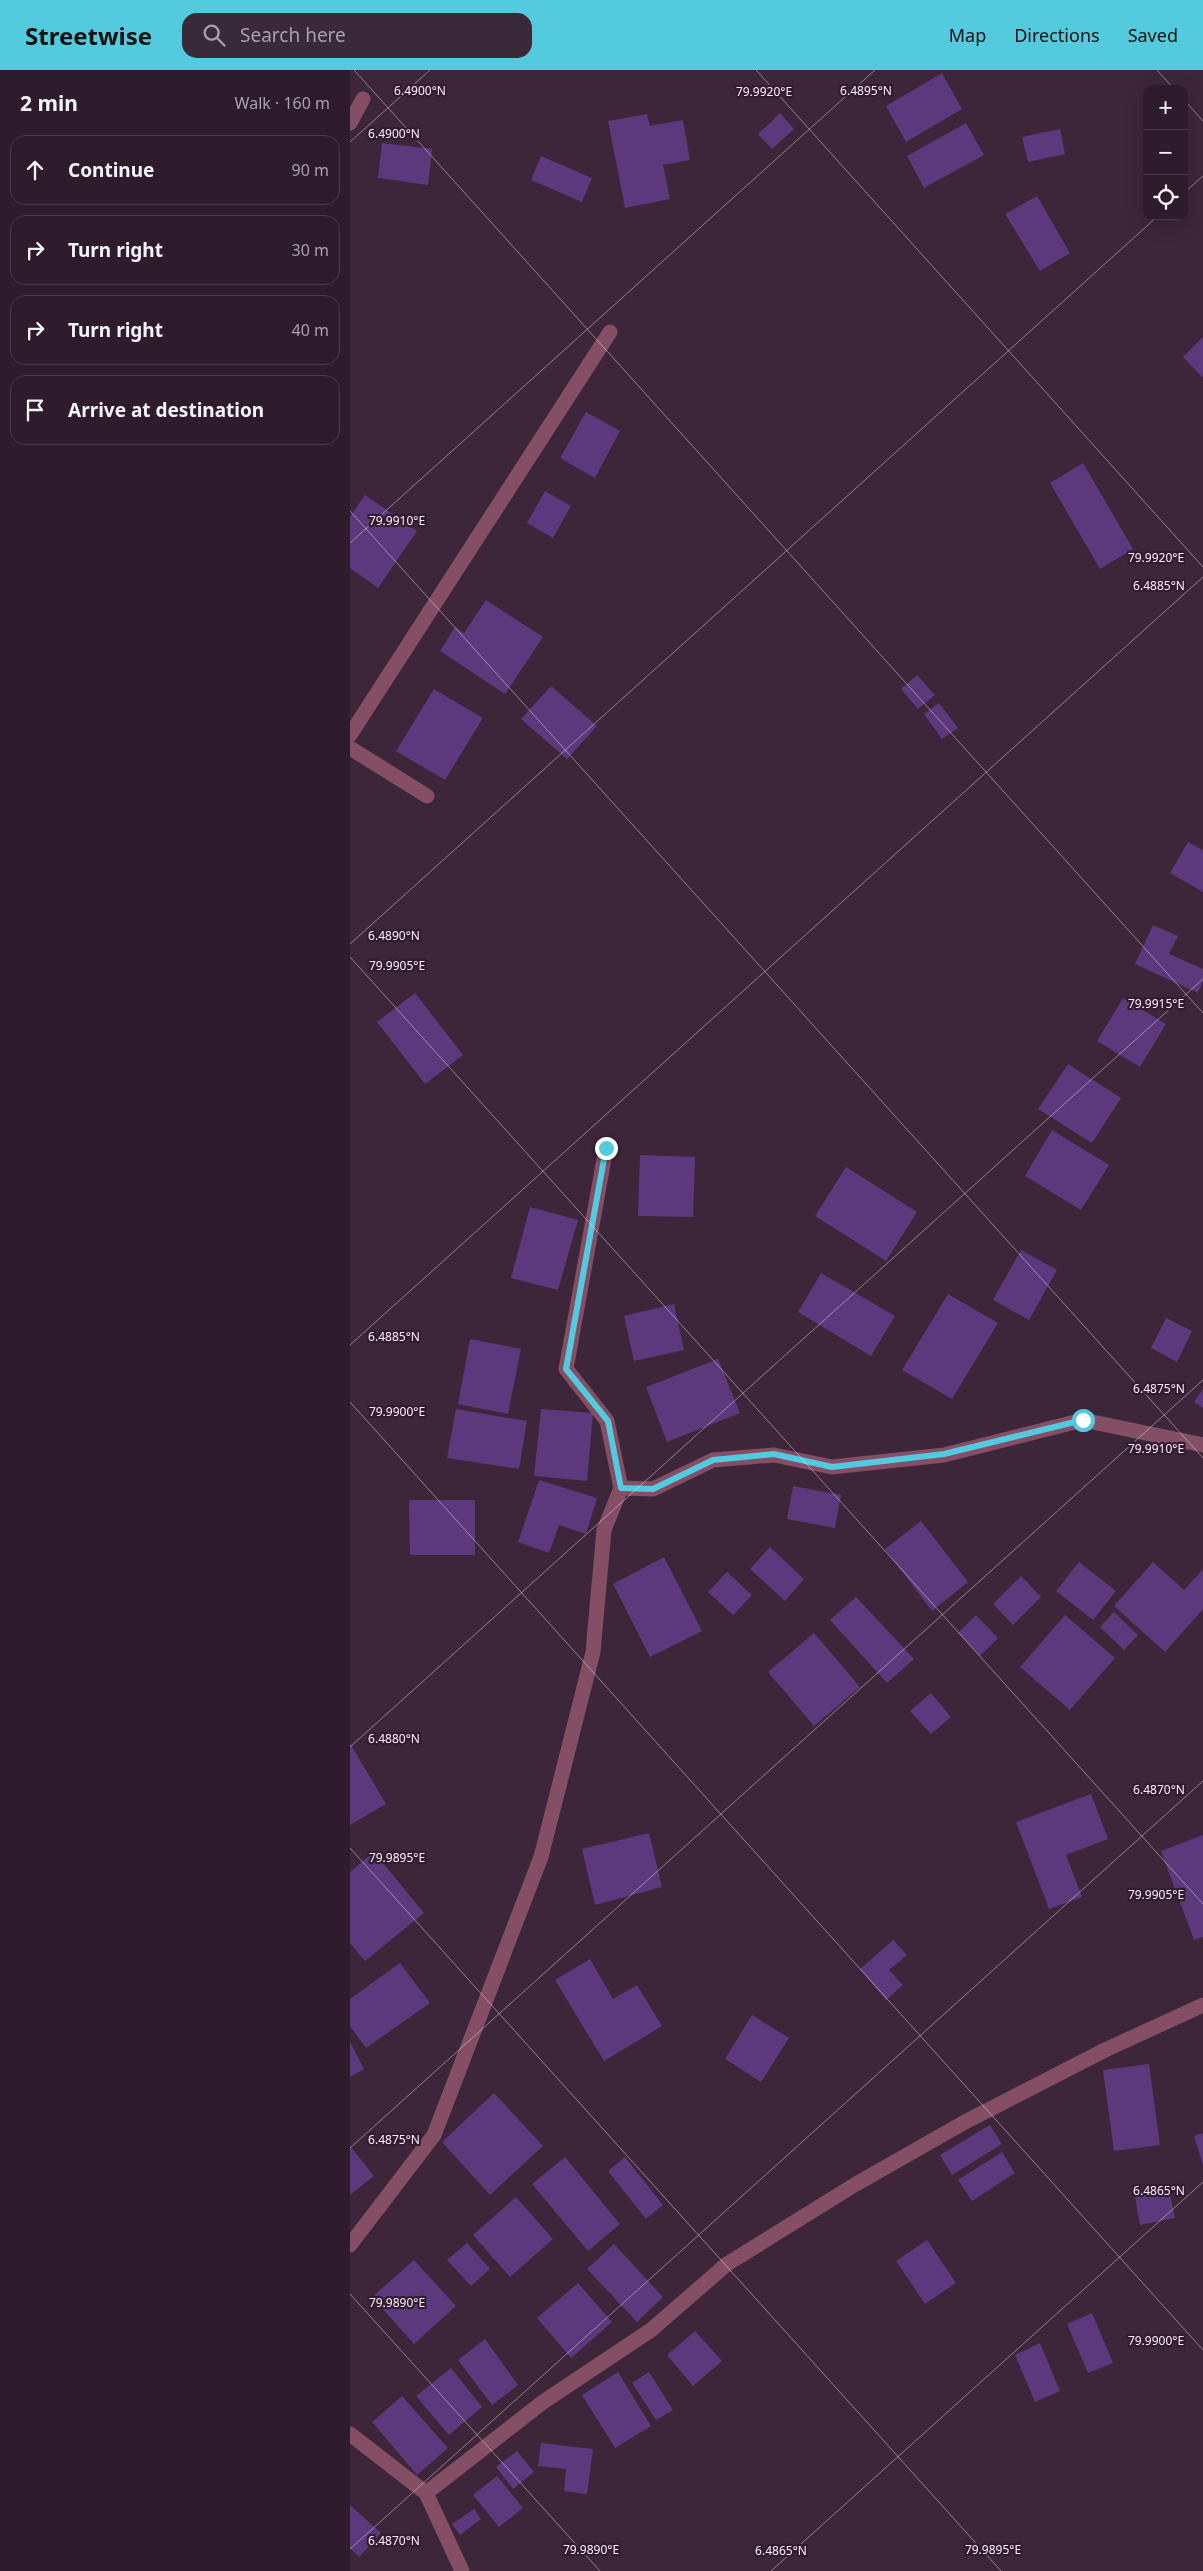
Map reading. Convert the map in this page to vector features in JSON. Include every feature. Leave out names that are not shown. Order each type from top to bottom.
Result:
[{"type":"street","points":[[350,123],[363,99]]},
{"type":"street","points":[[350,735],[610,332]]},
{"type":"street","points":[[350,748],[427,796]]},
{"type":"street","points":[[350,2245],[434,2135],[541,1857],[593,1652],[604,1530],[621,1488],[608,1421],[566,1369],[606,1148]]},
{"type":"street","points":[[621,1488],[653,1489],[713,1460],[774,1454],[832,1467],[944,1454],[1083,1420],[1203,1445]]},
{"type":"street","points":[[426,2492],[543,2402],[651,2330],[727,2264],[856,2184],[965,2122],[1105,2050],[1203,2005]]},
{"type":"street","points":[[350,2434],[426,2492],[462,2571]]},
{"type":"building","points":[[942,73],[962,109],[906,142],[886,106]]},
{"type":"building","points":[[780,113],[794,129],[772,149],[758,134]]},
{"type":"building","points":[[647,114],[650,126],[683,120],[690,160],[663,165],[670,199],[625,208],[608,121]]},
{"type":"building","points":[[966,123],[984,155],[924,188],[907,156]]},
{"type":"building","points":[[1060,129],[1065,154],[1028,162],[1022,137]]},
{"type":"building","points":[[382,143],[432,149],[428,185],[378,178]]},
{"type":"building","points":[[541,156],[592,178],[582,202],[531,180]]},
{"type":"building","points":[[1037,196],[1070,253],[1040,271],[1005,214]]},
{"type":"building","points":[[1203,337],[1203,376],[1202,377],[1183,357]]},
{"type":"building","points":[[586,412],[620,431],[595,478],[560,458]]},
{"type":"building","points":[[1083,463],[1133,549],[1100,569],[1050,483]]},
{"type":"building","points":[[545,491],[571,506],[553,538],[527,523]]},
{"type":"building","points":[[365,495],[417,531],[378,588],[350,568],[350,517]]},
{"type":"building","points":[[486,600],[543,637],[505,694],[440,651],[455,627],[464,633]]},
{"type":"building","points":[[917,675],[935,695],[918,709],[901,689]]},
{"type":"building","points":[[551,686],[597,726],[567,759],[521,719]]},
{"type":"building","points":[[434,689],[483,718],[445,780],[396,751]]},
{"type":"building","points":[[939,703],[958,728],[942,739],[924,714]]},
{"type":"building","points":[[1188,842],[1203,850],[1203,892],[1170,873]]},
{"type":"building","points":[[1153,925],[1178,936],[1169,954],[1203,969],[1203,981],[1198,993],[1135,964]]},
{"type":"building","points":[[415,993],[463,1055],[425,1084],[377,1022]]},
{"type":"building","points":[[1123,998],[1166,1024],[1140,1067],[1097,1041]]},
{"type":"building","points":[[1068,1064],[1121,1098],[1092,1143],[1038,1109]]},
{"type":"building","points":[[1052,1130],[1109,1165],[1081,1210],[1025,1176]]},
{"type":"building","points":[[640,1155],[695,1157],[693,1217],[638,1216]]},
{"type":"building","points":[[846,1167],[917,1212],[886,1261],[815,1216]]},
{"type":"building","points":[[530,1207],[578,1220],[558,1290],[511,1278]]},
{"type":"building","points":[[1021,1250],[1057,1270],[1029,1320],[993,1300]]},
{"type":"building","points":[[821,1273],[895,1316],[871,1356],[798,1312]]},
{"type":"building","points":[[948,1294],[998,1323],[952,1399],[902,1370]]},
{"type":"building","points":[[674,1304],[684,1350],[634,1361],[624,1316]]},
{"type":"building","points":[[1166,1318],[1192,1331],[1177,1362],[1151,1348]]},
{"type":"building","points":[[470,1339],[521,1349],[508,1414],[458,1404]]},
{"type":"building","points":[[718,1359],[740,1413],[667,1442],[646,1387]]},
{"type":"building","points":[[1203,1389],[1203,1408],[1194,1402]]},
{"type":"building","points":[[456,1409],[527,1421],[519,1469],[447,1458]]},
{"type":"building","points":[[541,1409],[593,1413],[587,1481],[534,1476]]},
{"type":"building","points":[[539,1480],[597,1498],[586,1534],[559,1525],[549,1553],[518,1542]]},
{"type":"building","points":[[793,1486],[841,1495],[835,1528],[787,1519]]},
{"type":"building","points":[[409,1500],[475,1500],[475,1555],[410,1555]]},
{"type":"building","points":[[921,1521],[968,1582],[932,1611],[885,1549]]},
{"type":"building","points":[[770,1547],[804,1579],[785,1601],[750,1569]]},
{"type":"building","points":[[664,1557],[702,1631],[650,1657],[613,1584]]},
{"type":"building","points":[[1079,1562],[1116,1591],[1093,1620],[1056,1591]]},
{"type":"building","points":[[1153,1562],[1184,1590],[1203,1569],[1203,1609],[1165,1652],[1114,1606]]},
{"type":"building","points":[[727,1572],[752,1595],[733,1615],[708,1592]]},
{"type":"building","points":[[1021,1576],[1041,1597],[1013,1625],[993,1604]]},
{"type":"building","points":[[856,1597],[914,1659],[887,1683],[830,1620]]},
{"type":"building","points":[[1114,1612],[1138,1635],[1124,1650],[1100,1627]]},
{"type":"building","points":[[976,1615],[998,1638],[980,1656],[958,1633]]},
{"type":"building","points":[[1065,1615],[1115,1658],[1070,1710],[1020,1667]]},
{"type":"building","points":[[814,1633],[860,1687],[814,1726],[768,1672]]},
{"type":"building","points":[[931,1693],[951,1717],[931,1734],[910,1711]]},
{"type":"building","points":[[350,1743],[386,1804],[350,1825]]},
{"type":"building","points":[[1091,1794],[1108,1839],[1066,1855],[1082,1897],[1049,1909],[1016,1822]]},
{"type":"building","points":[[649,1833],[662,1887],[595,1905],[582,1849]]},
{"type":"building","points":[[1203,1835],[1203,1937],[1194,1940],[1161,1851]]},
{"type":"building","points":[[374,1852],[424,1913],[365,1961],[350,1943],[350,1872]]},
{"type":"building","points":[[893,1940],[907,1955],[889,1970],[903,1985],[886,2000],[860,1969]]},
{"type":"building","points":[[590,1959],[613,1999],[637,1985],[662,2026],[604,2061],[555,1980]]},
{"type":"building","points":[[400,1963],[430,2003],[366,2048],[350,2026],[350,1999]]},
{"type":"building","points":[[752,2015],[789,2038],[761,2082],[725,2059]]},
{"type":"building","points":[[350,2042],[364,2069],[350,2077]]},
{"type":"building","points":[[1149,2064],[1160,2145],[1114,2151],[1103,2070]]},
{"type":"building","points":[[494,2093],[543,2146],[490,2195],[442,2142]]},
{"type":"building","points":[[990,2125],[1002,2144],[952,2175],[940,2155]]},
{"type":"building","points":[[1203,2133],[1203,2165],[1194,2136]]},
{"type":"building","points":[[350,2146],[374,2176],[350,2195]]},
{"type":"building","points":[[1002,2152],[1015,2173],[972,2201],[958,2180]]},
{"type":"building","points":[[565,2157],[620,2224],[588,2251],[532,2184]]},
{"type":"building","points":[[625,2157],[663,2205],[646,2219],[608,2171]]},
{"type":"building","points":[[1168,2184],[1175,2218],[1140,2225],[1134,2191]]},
{"type":"building","points":[[516,2197],[553,2239],[510,2277],[473,2235]]},
{"type":"building","points":[[927,2240],[956,2283],[925,2304],[896,2261]]},
{"type":"building","points":[[467,2243],[490,2269],[471,2286],[447,2260]]},
{"type":"building","points":[[614,2244],[663,2297],[637,2322],[587,2269]]},
{"type":"building","points":[[414,2260],[456,2306],[414,2344],[372,2297]]},
{"type":"building","points":[[578,2283],[612,2322],[571,2358],[537,2318]]},
{"type":"building","points":[[1092,2313],[1113,2363],[1088,2373],[1067,2324]]},
{"type":"building","points":[[695,2331],[722,2361],[693,2386],[667,2355]]},
{"type":"building","points":[[485,2339],[518,2385],[492,2405],[458,2360]]},
{"type":"building","points":[[1040,2343],[1060,2391],[1035,2402],[1015,2355]]},
{"type":"building","points":[[451,2368],[482,2407],[449,2435],[416,2396]]},
{"type":"building","points":[[618,2372],[651,2426],[615,2448],[582,2395]]},
{"type":"building","points":[[649,2372],[673,2410],[656,2420],[632,2383]]},
{"type":"building","points":[[402,2396],[448,2448],[417,2475],[372,2422]]},
{"type":"building","points":[[541,2443],[593,2449],[587,2494],[564,2491],[566,2469],[538,2466]]},
{"type":"building","points":[[517,2451],[534,2472],[513,2489],[496,2467]]},
{"type":"building","points":[[497,2476],[523,2508],[499,2527],[473,2495]]},
{"type":"building","points":[[350,2505],[381,2533],[359,2557],[350,2548]]},
{"type":"building","points":[[474,2509],[481,2519],[460,2535],[452,2524]]},
{"type":"route","points":[[606,1148],[566,1369],[608,1421],[621,1488],[653,1489],[713,1460],[774,1454],[832,1467],[944,1454],[1083,1420]]}]
